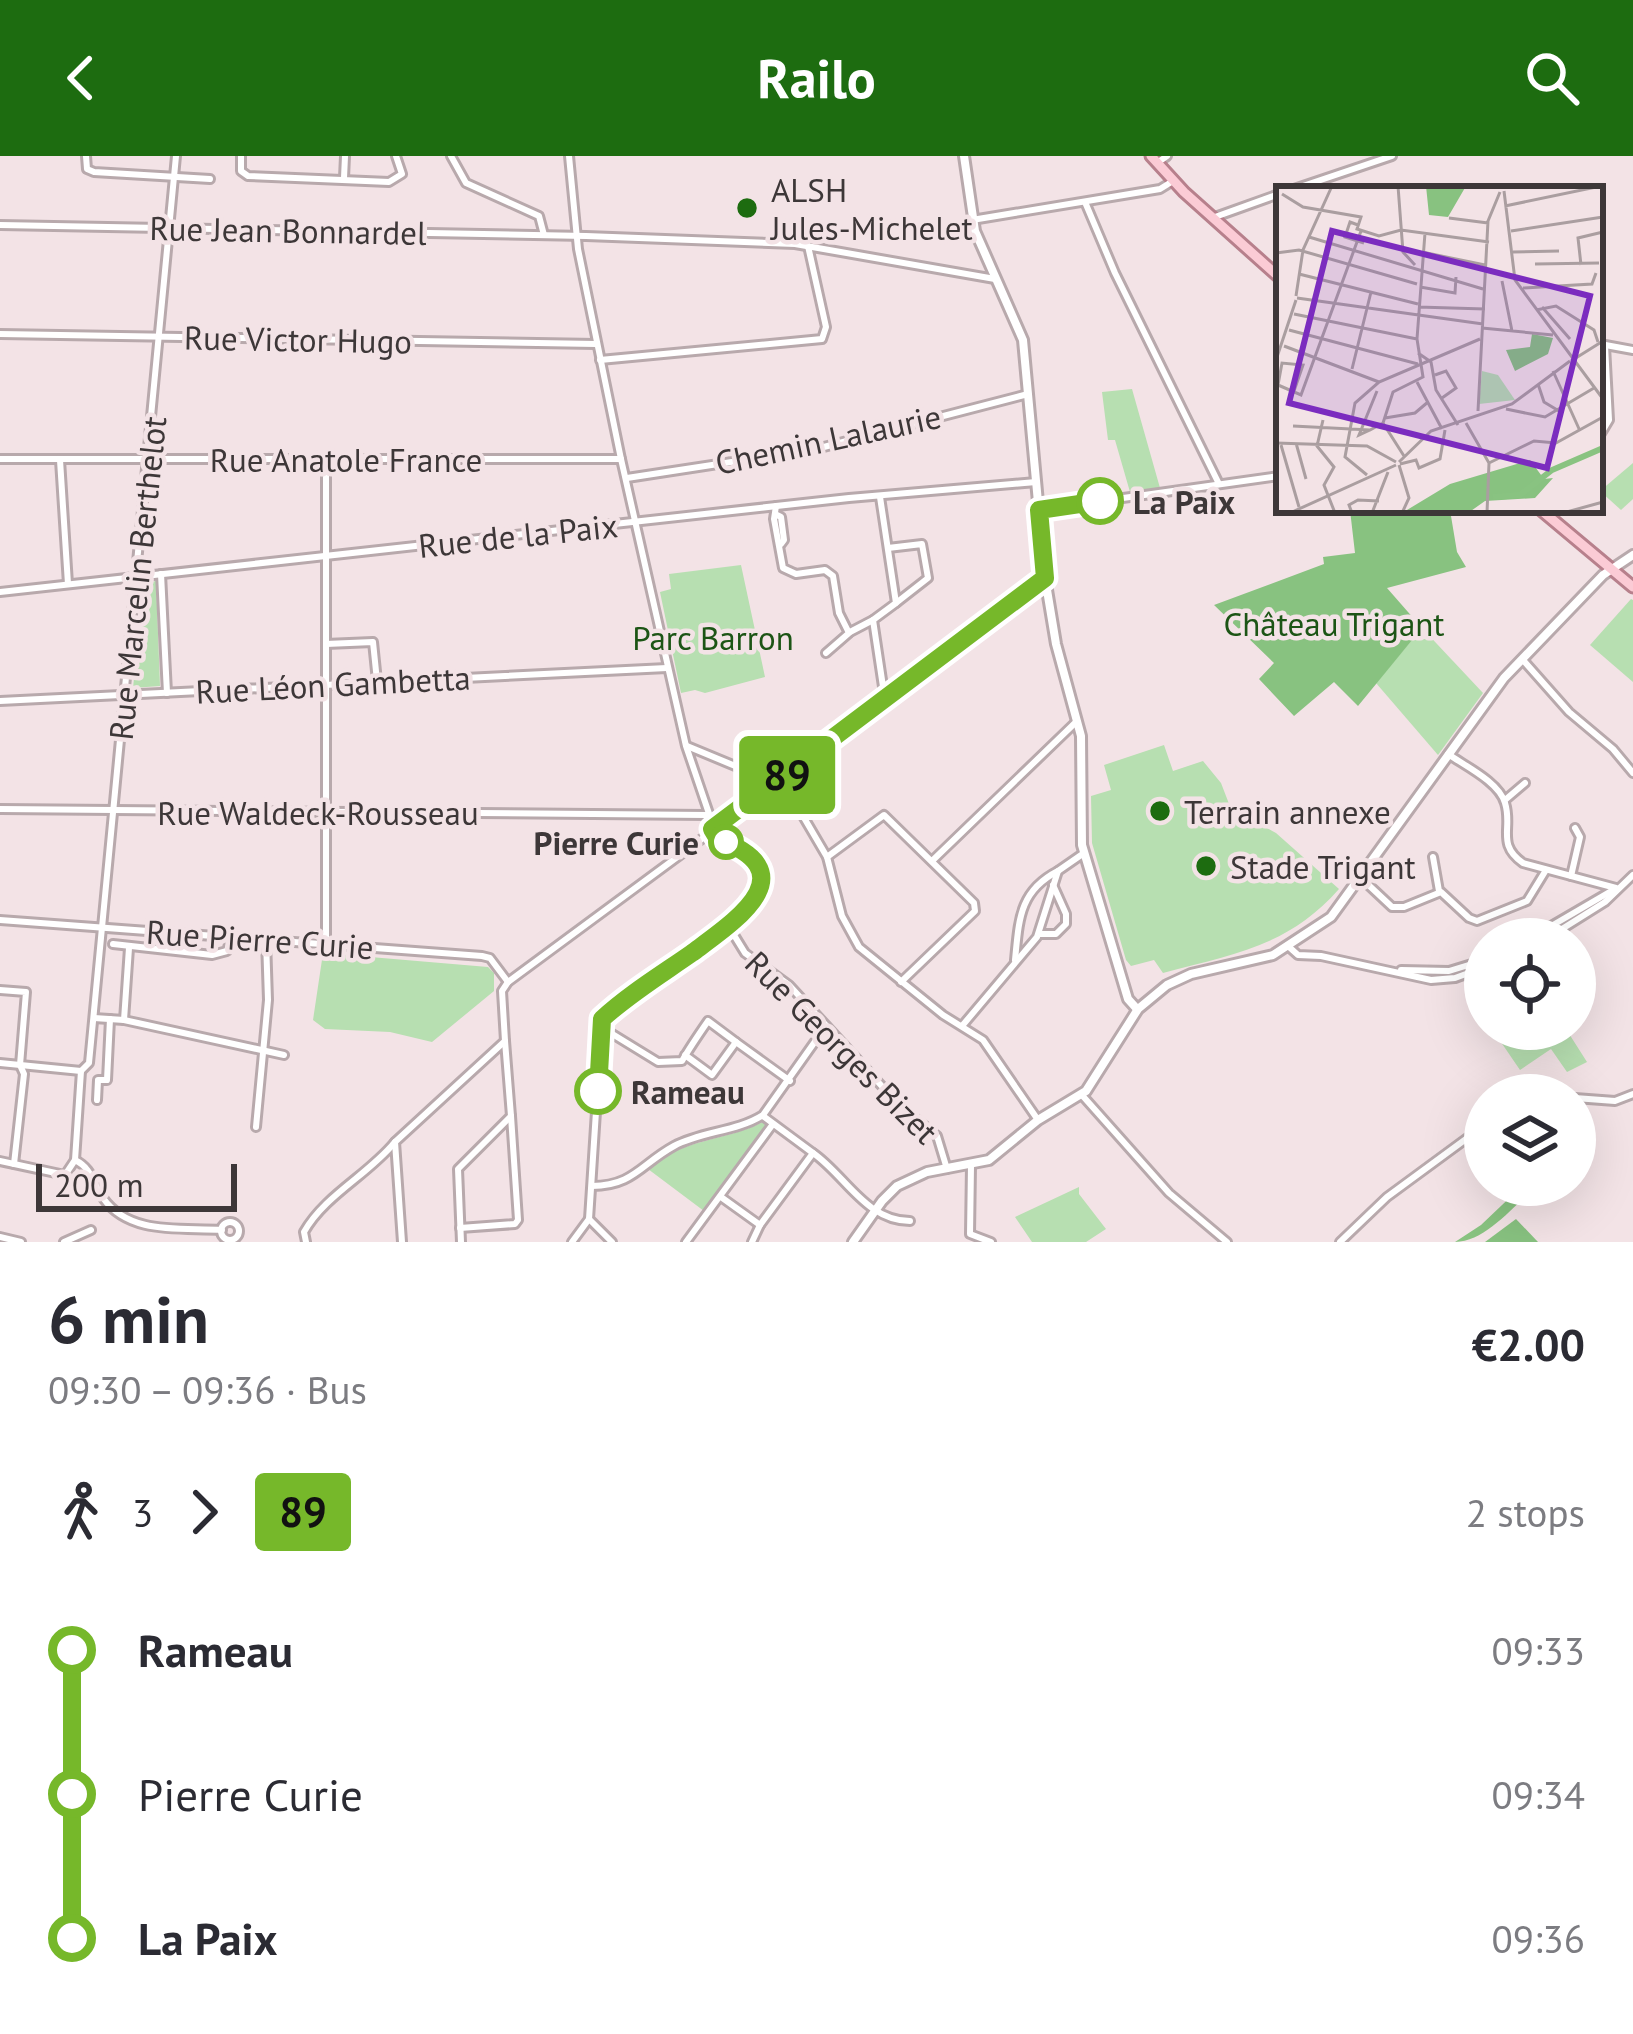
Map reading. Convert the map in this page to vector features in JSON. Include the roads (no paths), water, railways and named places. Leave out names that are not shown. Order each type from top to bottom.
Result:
[{"type":"main road","points":[[1154,160],[1276,274]]},
{"type":"main road","points":[[1544,513],[1633,587]]},
{"type":"street","points":[[86,156],[87,169],[92,172],[210,179]]},
{"type":"street","name":"Rue Marcelin Berthelot","points":[[75,1160],[82,1071],[89,1063],[176,156]]},
{"type":"street","points":[[241,156],[241,170],[248,176],[395,181],[402,174],[397,156]]},
{"type":"street","points":[[344,178],[345,156]]},
{"type":"street","points":[[451,156],[466,183],[539,216],[544,235]]},
{"type":"street","points":[[568,156],[600,360],[686,746],[712,829],[718,839],[747,854],[760,873],[762,886],[758,897],[730,927],[606,1015],[601,1027],[589,1220],[572,1242]]},
{"type":"street","points":[[964,156],[972,220],[1022,335],[1045,578],[1056,644],[1082,740],[1084,853],[1128,999],[1138,1010]]},
{"type":"street","points":[[1154,160],[1167,156]]},
{"type":"street","points":[[1303,186],[1392,156]]},
{"type":"street","points":[[972,220],[1160,189],[1173,182]]},
{"type":"street","points":[[1214,218],[1276,195]]},
{"type":"street","points":[[1085,202],[1097,236],[1220,484]]},
{"type":"street","name":"Rue Jean Bonnardel","points":[[0,225],[544,235],[808,246],[994,279]]},
{"type":"street","points":[[600,360],[822,338],[826,327],[808,246]]},
{"type":"street","name":"Rue Victor Hugo","points":[[0,334],[597,344]]},
{"type":"street","points":[[1603,345],[1633,350]]},
{"type":"street","points":[[1603,356],[1609,421],[1603,430]]},
{"type":"street","name":"Chemin Lalaurie","points":[[626,478],[816,449],[1029,394]]},
{"type":"street","name":"Rue Anatole France","points":[[0,459],[620,459]]},
{"type":"street","points":[[326,459],[326,944]]},
{"type":"street","points":[[60,460],[68,584]]},
{"type":"street","points":[[1039,510],[1276,476]]},
{"type":"street","name":"Rue de la Paix","points":[[0,592],[1036,482]]},
{"type":"street","points":[[880,496],[896,603]]},
{"type":"street","points":[[777,510],[784,539],[780,544],[783,568],[787,572],[825,570],[833,576],[839,613],[849,633]]},
{"type":"street","points":[[826,652],[928,578],[922,544],[888,548]]},
{"type":"street","points":[[853,1242],[876,1208],[902,1183],[994,1157],[1081,1094],[1097,1077],[1138,1010],[1178,979],[1265,958],[1335,913],[1522,659],[1633,555]]},
{"type":"street","points":[[160,574],[166,693]]},
{"type":"street","points":[[460,1228],[518,1220],[502,991],[508,982],[1045,578]]},
{"type":"street","points":[[873,620],[885,700]]},
{"type":"street","points":[[326,644],[373,643],[377,682]]},
{"type":"street","points":[[1522,659],[1633,773]]},
{"type":"street","name":"Rue Léon Gambetta","points":[[0,701],[667,668]]},
{"type":"street","points":[[932,861],[1077,721]]},
{"type":"street","points":[[686,746],[779,782],[827,856],[842,916],[859,947],[987,1046],[1039,1120]]},
{"type":"street","points":[[1448,754],[1496,788],[1505,800],[1507,848],[1523,863],[1616,889]]},
{"type":"street","points":[[1505,800],[1525,783]]},
{"type":"street","name":"Rue Waldeck-Rousseau","points":[[0,809],[707,815]]},
{"type":"street","points":[[827,856],[884,815],[974,903],[975,911],[902,982]]},
{"type":"street","points":[[1571,876],[1580,837],[1575,828]]},
{"type":"street","points":[[1014,963],[1023,901],[1039,882],[1084,853]]},
{"type":"street","points":[[1433,857],[1438,891]]},
{"type":"street","points":[[1360,877],[1395,908],[1438,891],[1447,894],[1469,918],[1481,920],[1527,902],[1546,870]]},
{"type":"street","points":[[962,1026],[1039,934],[1058,871]]},
{"type":"street","points":[[1566,918],[1633,875]]},
{"type":"street","points":[[1039,934],[1056,934],[1066,924],[1065,910],[1052,884]]},
{"type":"street","points":[[1579,918],[1616,889]]},
{"type":"street","name":"Rue Pierre Curie","points":[[0,920],[482,956],[490,958],[508,982]]},
{"type":"street","name":"Rue Georges Bizet","points":[[730,927],[745,953],[789,986],[901,1107],[937,1136],[947,1169]]},
{"type":"street","points":[[113,944],[212,956],[227,951],[232,937]]},
{"type":"street","points":[[256,1127],[264,1051],[266,940]]},
{"type":"street","points":[[1288,946],[1298,955],[1387,970],[1464,968]]},
{"type":"street","points":[[124,1020],[129,947]]},
{"type":"street","points":[[14,1164],[24,1075],[20,1064],[26,992],[34,983]]},
{"type":"street","points":[[0,990],[26,992]]},
{"type":"street","points":[[93,1018],[124,1020],[284,1055]]},
{"type":"street","points":[[97,1100],[98,1080],[107,1080],[110,1019]]},
{"type":"street","points":[[601,1027],[658,1062],[682,1061],[708,1021],[790,1081]]},
{"type":"street","points":[[592,1186],[628,1180],[678,1144],[750,1124],[790,1081],[826,1026]]},
{"type":"street","points":[[306,1242],[304,1232],[314,1215],[381,1159],[505,1041]]},
{"type":"street","points":[[685,1054],[712,1075],[736,1042]]},
{"type":"street","points":[[0,1063],[82,1071]]},
{"type":"street","points":[[1081,1094],[1169,1193],[1226,1242]]},
{"type":"street","points":[[1596,1100],[1615,1101],[1633,1094]]},
{"type":"street","points":[[763,1115],[834,1167],[848,1189],[898,1221],[910,1221]]},
{"type":"street","points":[[461,1242],[458,1168],[511,1116]]},
{"type":"street","points":[[686,1242],[772,1124]]},
{"type":"street","points":[[1340,1242],[1388,1197],[1464,1141]]},
{"type":"street","points":[[395,1142],[402,1242]]},
{"type":"street","points":[[752,1242],[813,1153]]},
{"type":"street","points":[[0,1162],[64,1175],[75,1160],[87,1166],[105,1202],[142,1226],[222,1230]]},
{"type":"street","points":[[970,1166],[970,1234],[991,1242]]},
{"type":"street","points":[[721,1197],[760,1225]]},
{"type":"street","points":[[589,1220],[612,1242]]},
{"type":"street","points":[[64,1242],[91,1230]]},
{"type":"street","points":[[0,1237],[21,1242]]},
{"type":"place","name":"ALSH Jules-Michelet","points":[[747,208]]},
{"type":"place","name":"La Paix","points":[[1100,501]]},
{"type":"place","name":"Terrain annexe","points":[[1160,811]]},
{"type":"place","name":"Pierre Curie","points":[[726,842]]},
{"type":"place","name":"Stade Trigant","points":[[1206,866]]},
{"type":"place","name":"Rameau","points":[[598,1091]]},
{"type":"park label","name":"Château Trigant","points":[[1334,623]]},
{"type":"park label","name":"Parc Barron","points":[[713,637]]}]
